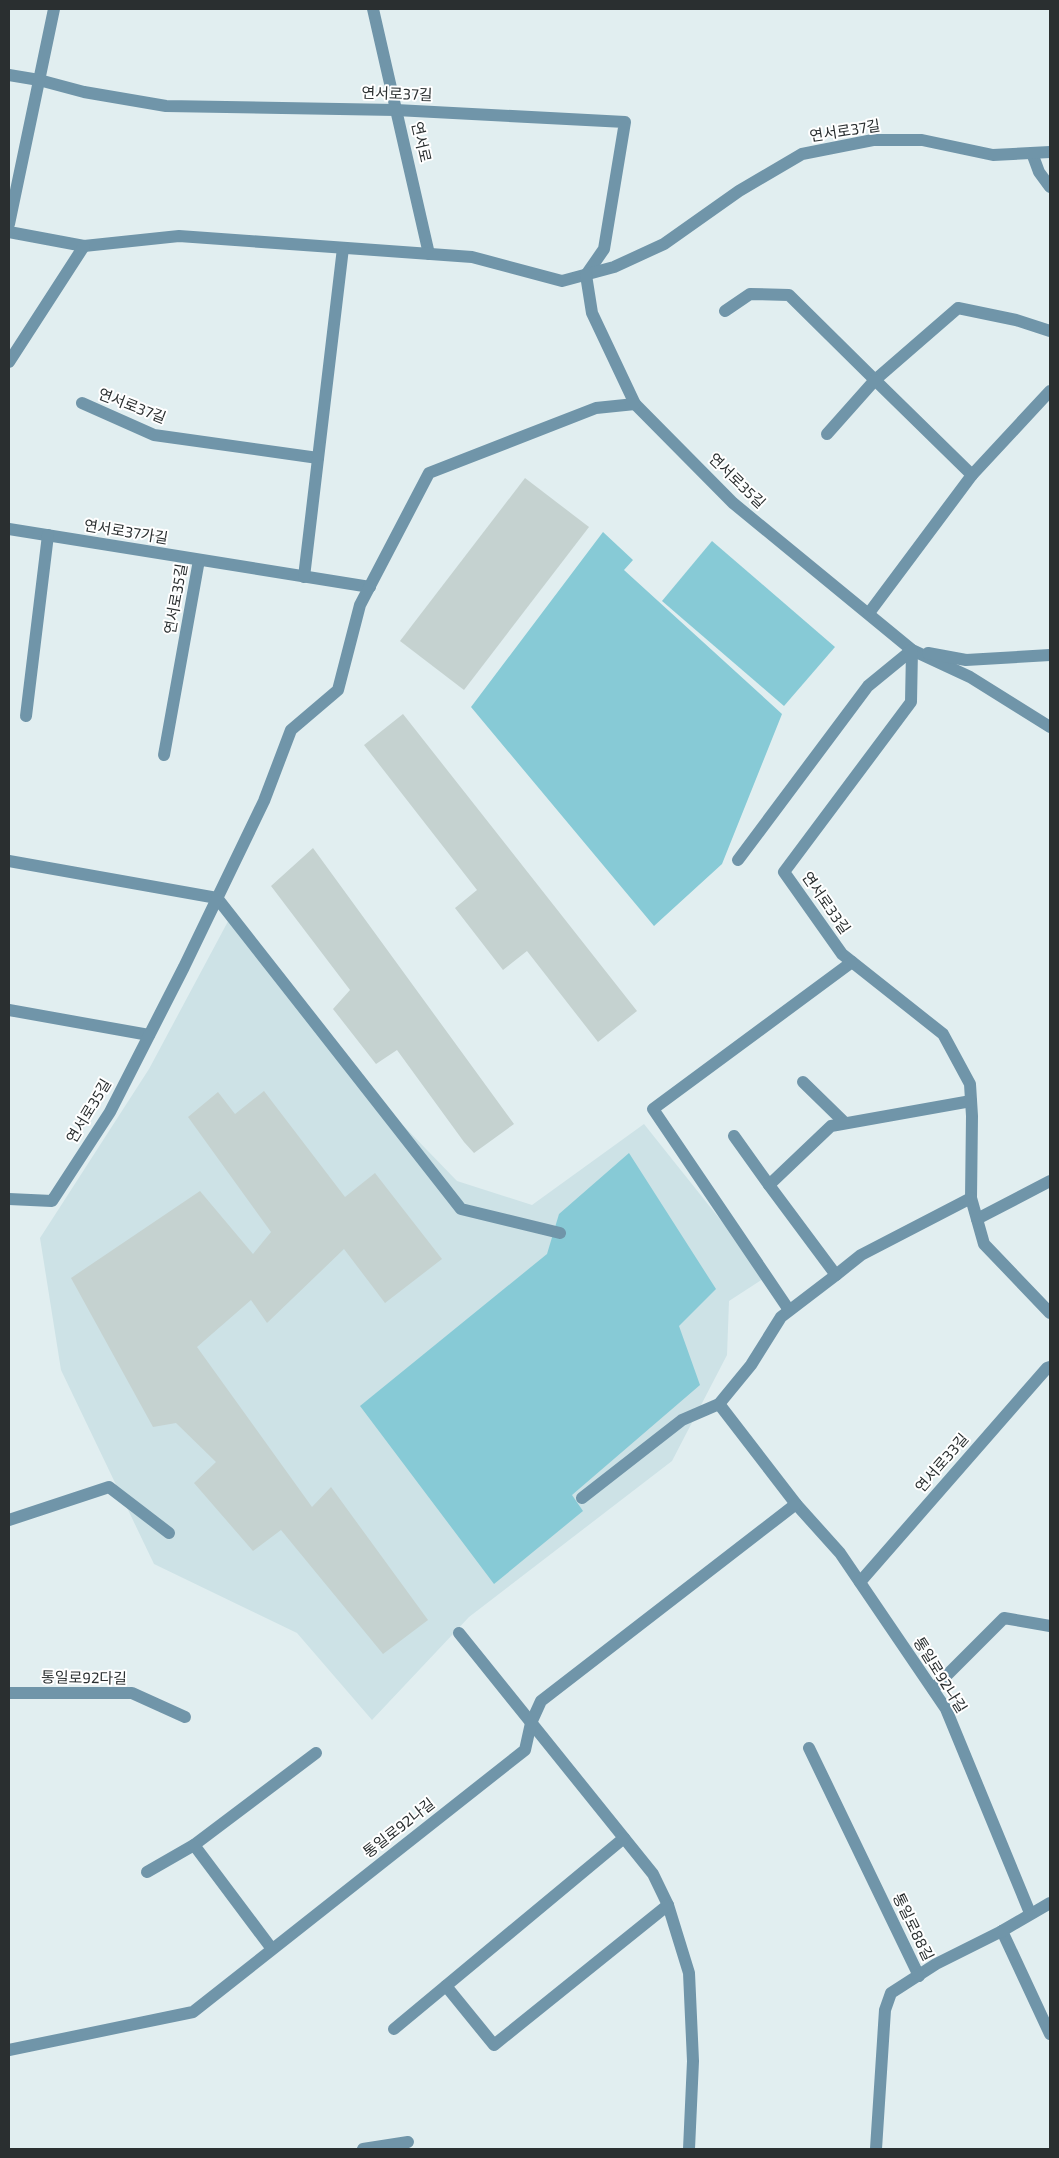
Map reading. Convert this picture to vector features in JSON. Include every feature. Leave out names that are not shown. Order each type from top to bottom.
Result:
[{"type":"street","points":[[9,224],[54,9]]},
{"type":"street","name":"연서로","points":[[373,9],[429,254]]},
{"type":"street","name":"연서로37길","points":[[9,75],[39,80],[84,92],[166,106],[396,110],[625,122],[604,250],[586,276]]},
{"type":"street","name":"연서로37길","points":[[9,232],[84,246],[178,236],[472,257],[562,281],[614,267],[664,244],[740,191],[802,154],[873,140],[922,140],[993,155],[1050,152]]},
{"type":"street","points":[[1032,153],[1039,172],[1050,187]]},
{"type":"street","points":[[9,362],[84,246]]},
{"type":"street","points":[[304,576],[343,248]]},
{"type":"street","points":[[586,276],[592,313],[636,404]]},
{"type":"street","points":[[725,311],[750,294],[789,295],[972,475]]},
{"type":"street","points":[[826,434],[875,380],[958,308],[1016,320],[1050,331]]},
{"type":"street","points":[[1050,392],[972,475],[869,613],[912,650],[970,677],[1050,728]]},
{"type":"street","name":"연서로37길","points":[[82,403],[154,435],[318,458]]},
{"type":"street","name":"연서로35길","points":[[9,1199],[52,1201],[110,1112],[264,801],[291,730],[338,690],[360,605],[429,473],[596,408],[636,404],[733,503],[813,570],[869,613]]},
{"type":"street","name":"연서로37가길","points":[[9,529],[199,560]]},
{"type":"street","points":[[26,716],[48,536]]},
{"type":"street","name":"연서로35길","points":[[164,755],[199,560],[370,587]]},
{"type":"street","points":[[738,860],[868,686],[912,650],[966,660],[1050,656]]},
{"type":"street","name":"연서로33길","points":[[912,650],[911,702],[784,872],[842,954],[942,1034],[970,1084],[971,1198],[984,1244],[1050,1313]]},
{"type":"street","points":[[9,862],[217,898],[461,1209],[560,1233]]},
{"type":"street","points":[[789,1310],[653,1108],[852,962]]},
{"type":"street","points":[[9,1010],[149,1035]]},
{"type":"street","points":[[803,1082],[845,1123]]},
{"type":"street","points":[[769,1185],[831,1126],[971,1101]]},
{"type":"street","points":[[734,1136],[836,1275]]},
{"type":"street","points":[[977,1219],[1050,1180]]},
{"type":"street","points":[[582,1498],[682,1420],[719,1404],[751,1366],[781,1317],[789,1310],[861,1255],[971,1198]]},
{"type":"street","name":"연서로33길","points":[[860,1582],[1047,1368],[1050,1367]]},
{"type":"street","name":"통일로92나길","points":[[719,1404],[796,1504],[840,1553],[946,1709],[1030,1913]]},
{"type":"street","points":[[9,1520],[109,1487],[169,1533]]},
{"type":"street","name":"통일로92나길","points":[[9,2050],[193,2012],[525,1750],[531,1723],[541,1701],[796,1504]]},
{"type":"street","points":[[933,1689],[1004,1618],[1050,1626]]},
{"type":"street","points":[[458,1633],[653,1874],[668,1905],[689,1973],[693,2061],[688,2149]]},
{"type":"street","name":"통일로92다길","points":[[9,1693],[132,1693],[185,1717]]},
{"type":"street","name":"통일로88길","points":[[809,1748],[919,1976],[891,1993],[885,2010],[876,2149]]},
{"type":"street","points":[[146,1872],[194,1845],[316,1754]]},
{"type":"street","points":[[394,2030],[624,1838]]},
{"type":"street","points":[[194,1845],[272,1950]]},
{"type":"street","points":[[919,1976],[936,1964],[1002,1931],[1050,1903]]},
{"type":"street","points":[[446,1986],[494,2045],[668,1905]]},
{"type":"street","points":[[1002,1931],[1050,2034]]},
{"type":"street","points":[[364,2149],[408,2142]]},
{"type":"shaded area","points":[[603,532],[633,560],[624,570],[782,714],[722,864],[654,926],[471,707]]},
{"type":"shaded area","points":[[712,541],[835,647],[784,706],[662,601]]},
{"type":"shaded area","points":[[233,912],[330,1050],[457,1181],[532,1205],[644,1124],[766,1277],[729,1301],[727,1355],[672,1461],[469,1617],[372,1720],[297,1633],[154,1564],[61,1370],[40,1238],[149,1069]]},
{"type":"shaded area","points":[[629,1153],[716,1289],[679,1326],[700,1385],[572,1495],[583,1511],[494,1584],[360,1406],[547,1254],[559,1214]]},
{"type":"building","points":[[525,478],[589,527],[464,690],[400,641]]},
{"type":"building","points":[[403,714],[637,1011],[598,1042],[527,951],[503,970],[455,908],[477,890],[364,745]]},
{"type":"building","points":[[313,848],[514,1124],[474,1153],[397,1050],[376,1064],[333,1009],[350,990],[271,886]]},
{"type":"building","points":[[264,1091],[345,1197],[375,1173],[442,1259],[385,1303],[344,1249],[267,1323],[251,1300],[197,1347],[312,1507],[331,1487],[428,1620],[383,1654],[281,1530],[253,1551],[194,1483],[216,1462],[176,1423],[153,1427],[71,1278],[200,1191],[253,1254],[271,1232],[188,1117],[218,1092],[235,1114]]}]
